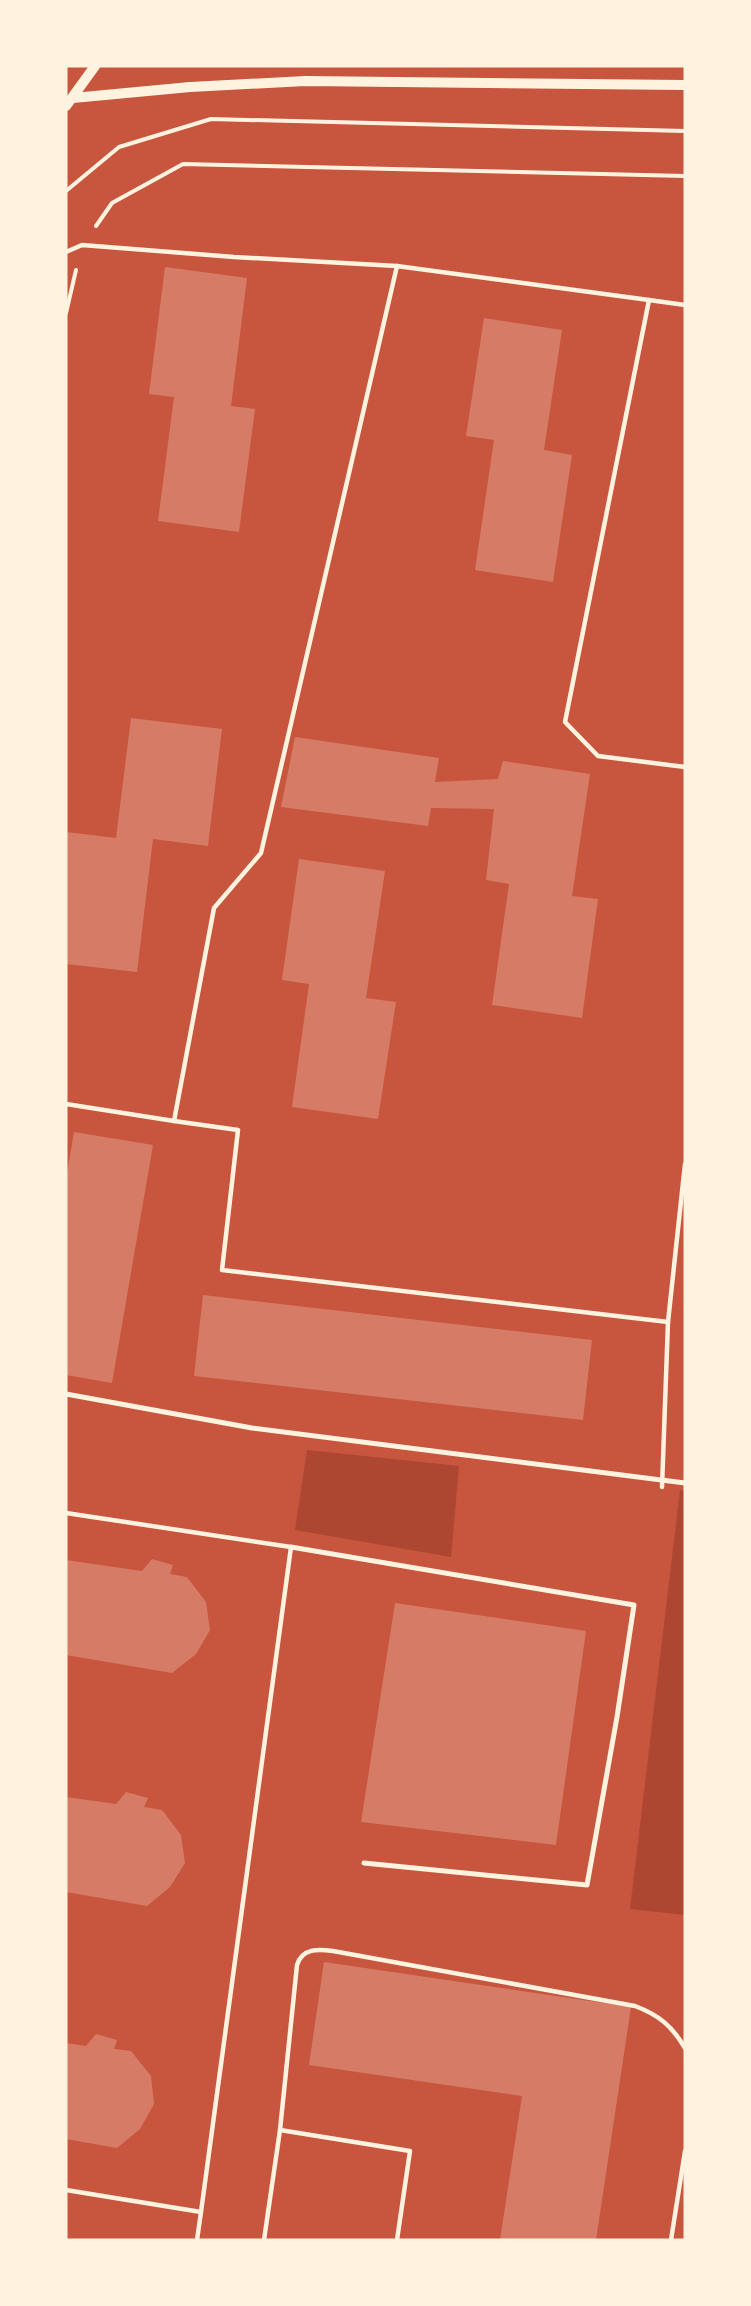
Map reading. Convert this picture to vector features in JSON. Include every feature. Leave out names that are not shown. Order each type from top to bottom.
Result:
[{"type":"street","points":[[70,102],[95,66]]},
{"type":"street","points":[[70,102],[190,87],[305,81],[685,85]]},
{"type":"street","points":[[66,1394],[252,1428],[685,1483]]},
{"type":"street","points":[[291,1547],[634,1605],[587,1885],[364,1863]]},
{"type":"lane","points":[[66,252],[82,245],[234,257],[397,266],[685,305]]},
{"type":"lane","points":[[174,1120],[214,908],[261,853],[397,266]]},
{"type":"lane","points":[[649,300],[566,722],[598,756],[685,767]]},
{"type":"lane","points":[[66,1104],[238,1130],[222,1269],[668,1322]]},
{"type":"lane","points":[[662,1487],[668,1322],[685,1164]]},
{"type":"lane","points":[[66,1513],[291,1547],[197,2240]]},
{"type":"lane","points":[[264,2240],[280,2130],[297,1965],[299,1959],[311,1950],[333,1951],[635,2006],[654,2013],[670,2028],[685,2048]]},
{"type":"lane","points":[[280,2130],[410,2151],[397,2240]]},
{"type":"lane","points":[[671,2240],[685,2151]]},
{"type":"lane","points":[[66,2190],[201,2212]]},
{"type":"path","points":[[66,190],[119,147],[211,119],[685,131]]},
{"type":"path","points":[[66,313],[82,245],[112,203],[183,164],[685,176]]},
{"type":"shaded area","points":[[307,1450],[459,1466],[451,1557],[295,1530]]},
{"type":"shaded area","points":[[680,1490],[685,1491],[685,1915],[630,1909]]},
{"type":"building","points":[[165,267],[247,278],[231,406],[255,409],[239,532],[158,521],[174,397],[149,394]]},
{"type":"building","points":[[484,318],[562,330],[544,450],[572,455],[553,582],[475,570],[494,440],[466,436]]},
{"type":"building","points":[[131,718],[222,729],[208,846],[153,839],[137,972],[66,964],[66,832],[116,838]]},
{"type":"building","points":[[295,737],[439,758],[435,782],[498,779],[503,761],[590,774],[572,896],[598,899],[582,1018],[492,1005],[509,884],[486,880],[494,809],[431,808],[428,826],[281,807]]},
{"type":"building","points":[[299,859],[385,871],[366,998],[396,1002],[378,1119],[292,1107],[309,984],[282,980]]},
{"type":"building","points":[[74,1132],[153,1145],[112,1383],[66,1375],[66,1179]]},
{"type":"building","points":[[203,1295],[592,1340],[583,1420],[194,1376]]},
{"type":"building","points":[[152,1559],[173,1565],[170,1574],[187,1577],[206,1602],[210,1630],[196,1654],[172,1673],[66,1655],[66,1560],[142,1571]]},
{"type":"building","points":[[395,1603],[586,1631],[556,1845],[361,1822]]},
{"type":"building","points":[[126,1792],[148,1798],[144,1807],[162,1810],[181,1835],[185,1863],[170,1887],[147,1906],[66,1892],[66,1797],[116,1804]]},
{"type":"building","points":[[324,1962],[631,2007],[596,2240],[500,2240],[522,2096],[309,2065]]},
{"type":"building","points":[[96,2034],[117,2040],[114,2049],[131,2051],[151,2076],[154,2104],[140,2129],[117,2148],[66,2139],[66,2043],[86,2046]]}]
